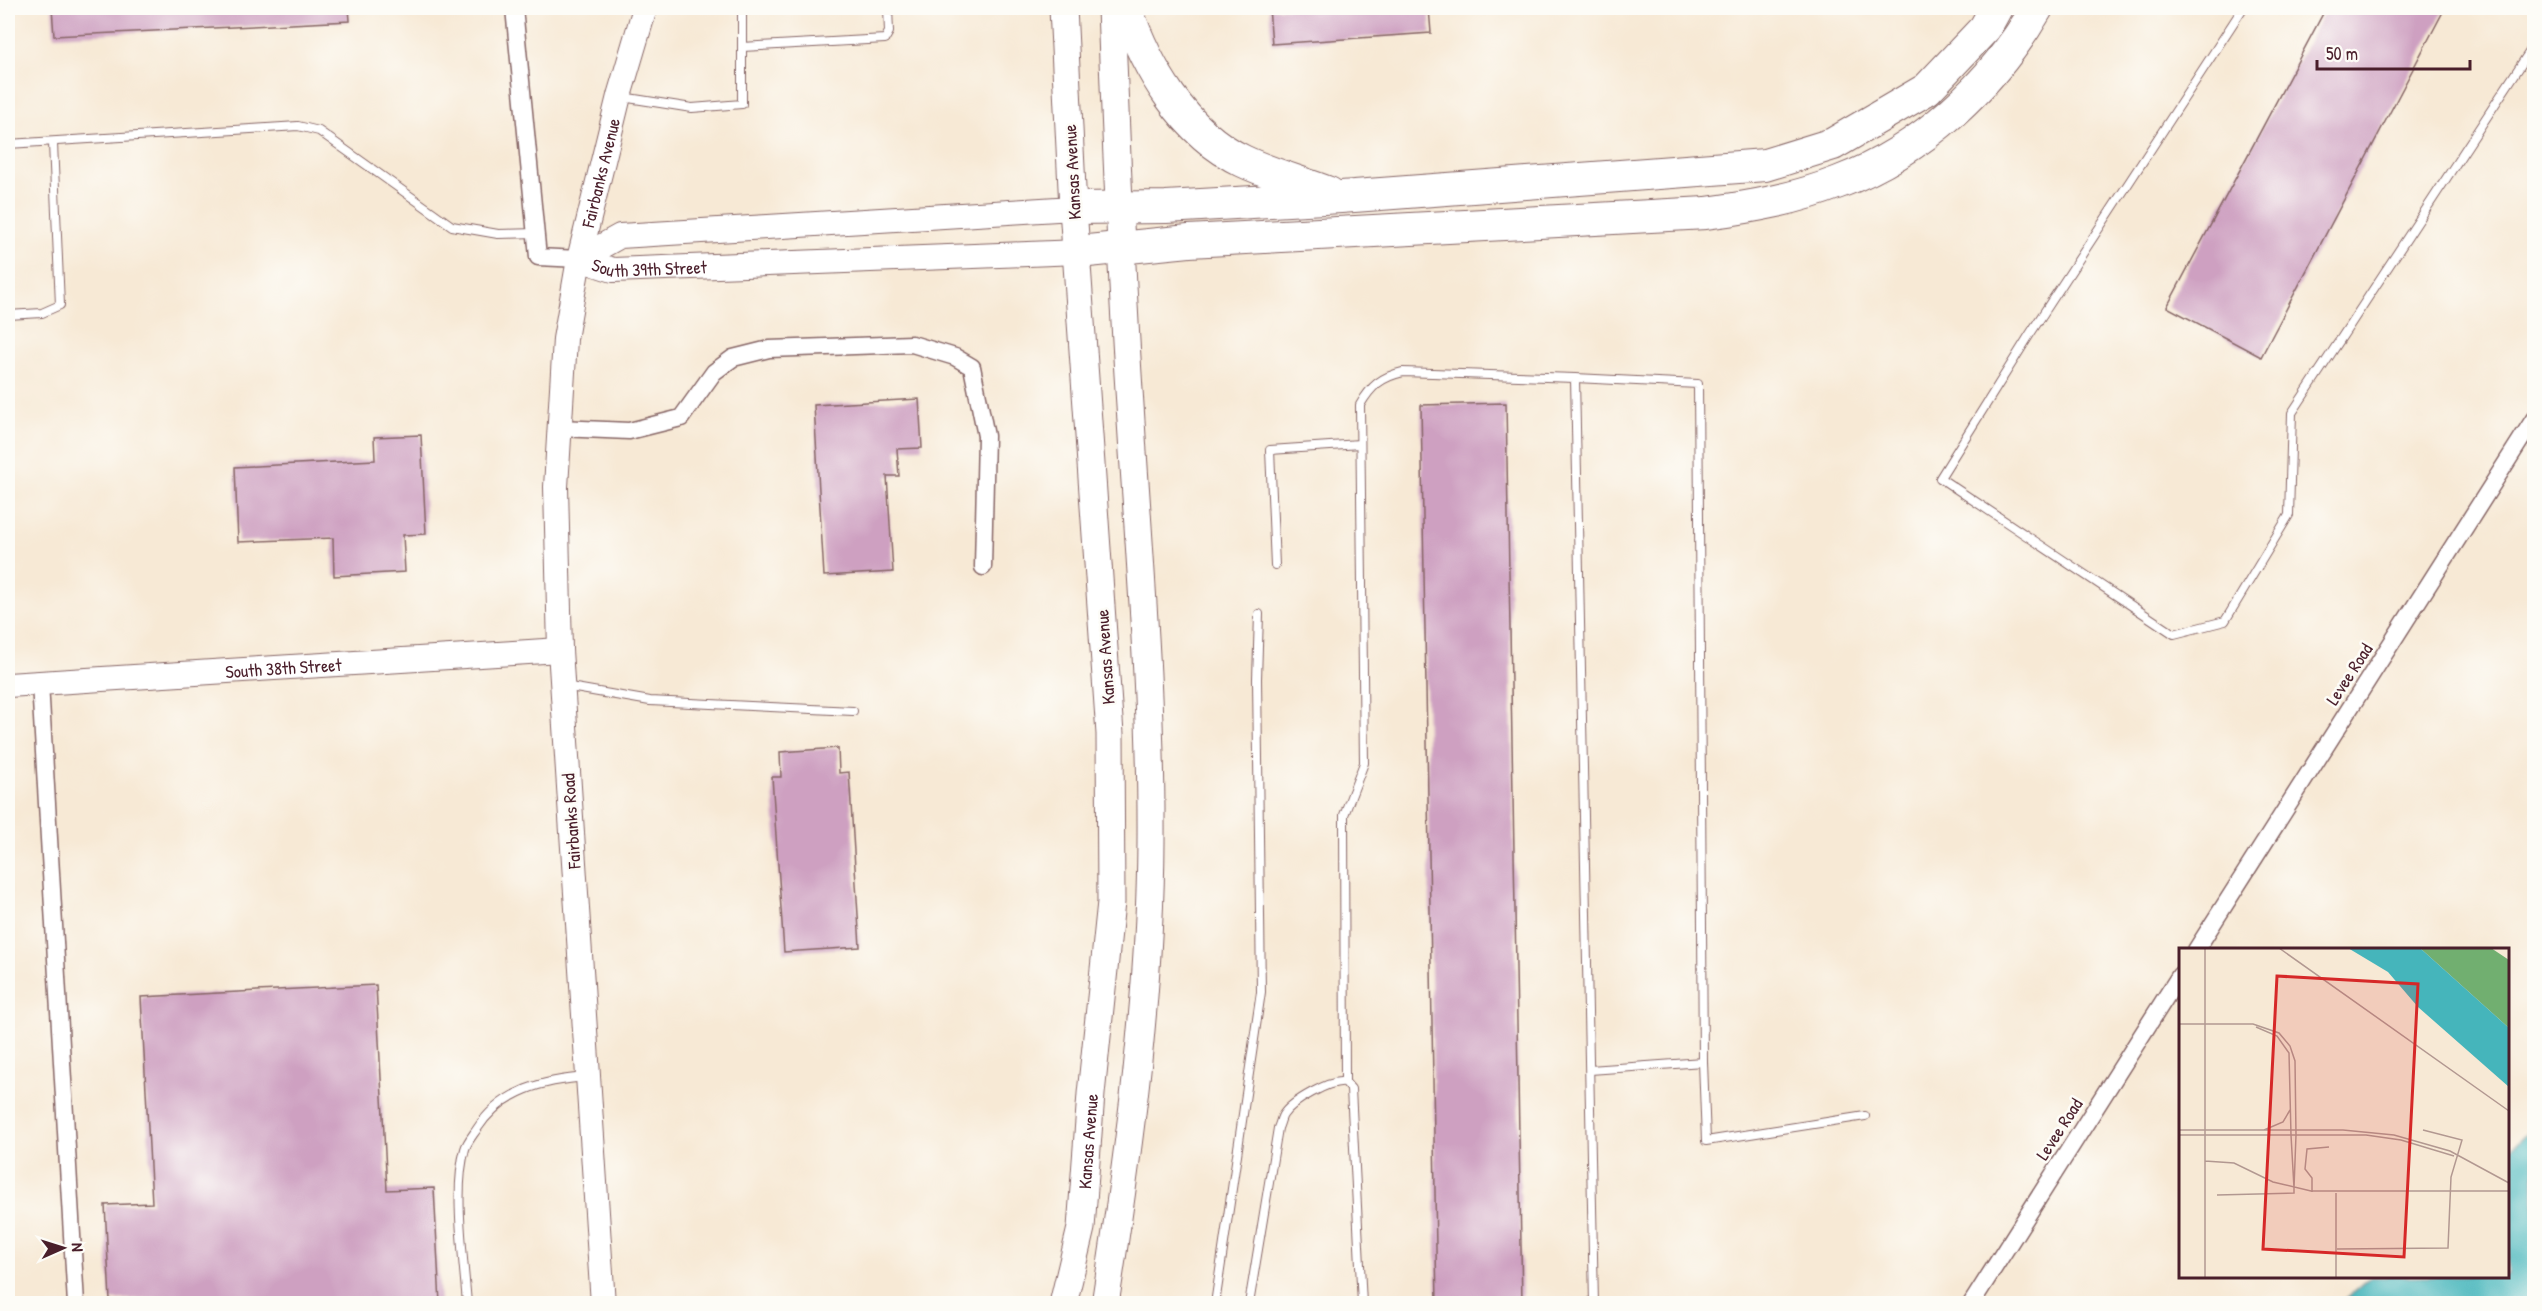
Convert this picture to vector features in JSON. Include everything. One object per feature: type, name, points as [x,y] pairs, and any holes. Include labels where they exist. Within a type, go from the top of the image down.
[{"type":"highway","points":[[1126,8],[1151,65],[1191,126],[1241,160],[1341,197]]},
{"type":"highway","points":[[1073,208],[1118,208],[1341,197],[1765,165],[1833,144],[1927,89],[1985,28],[1996,8]]},
{"type":"highway","points":[[1078,252],[1200,241],[1706,213],[1764,205],[1840,182],[1901,151],[1954,111],[2019,40],[2037,8]]},
{"type":"main road","name":"Kansas Avenue","points":[[1063,8],[1073,208],[1078,252],[1110,734],[1111,902],[1091,1094],[1081,1227],[1063,1304]]},
{"type":"main road","points":[[1105,1304],[1128,1151],[1143,999],[1151,845],[1148,686],[1120,248],[1110,8]]},
{"type":"street","points":[[514,8],[538,257],[579,259]]},
{"type":"street","name":"Fairbanks Avenue","points":[[565,339],[579,259],[619,96],[645,8]]},
{"type":"street","name":"South 39th Street","points":[[579,259],[620,236],[1073,208]]},
{"type":"street","name":"South 39th Street","points":[[579,259],[613,270],[1078,252]]},
{"type":"street","name":"Fairbanks Road","points":[[565,339],[559,428],[556,558],[603,1304]]},
{"type":"street","points":[[559,428],[629,431],[681,418],[714,372],[734,358],[769,350],[912,344],[954,357],[972,367],[986,436],[983,567]]},
{"type":"street","name":"Levee Road","points":[[2197,948],[2535,419]]},
{"type":"street","name":"South 38th Street","points":[[8,685],[560,650]]},
{"type":"street","points":[[40,683],[76,1304]]},
{"type":"street","name":"Levee Road","points":[[1971,1304],[2179,978]]},
{"type":"lane","points":[[619,96],[692,108],[742,104],[742,8]]},
{"type":"lane","points":[[742,48],[885,39],[889,32],[888,8]]},
{"type":"lane","points":[[2243,8],[2030,334],[1940,478],[2174,634],[2225,621],[2289,515],[2292,413],[2535,45]]},
{"type":"lane","points":[[8,144],[298,126],[319,131],[452,226],[498,234],[536,228]]},
{"type":"lane","points":[[8,315],[42,313],[60,305],[52,143]]},
{"type":"lane","points":[[1345,1082],[1344,815],[1364,762],[1360,405],[1369,389],[1384,376],[1403,372],[1698,384],[1703,1062],[1706,1141],[1865,1116]]},
{"type":"lane","points":[[1575,378],[1594,1304]]},
{"type":"lane","points":[[1275,565],[1270,450],[1360,444]]},
{"type":"lane","points":[[1215,1304],[1261,992],[1257,679],[1259,614]]},
{"type":"lane","points":[[563,686],[651,701],[853,711]]},
{"type":"lane","points":[[1590,1070],[1703,1062]]},
{"type":"lane","points":[[467,1304],[460,1178],[466,1147],[480,1124],[500,1102],[528,1087],[564,1079],[588,1077]]},
{"type":"lane","points":[[1249,1304],[1275,1149],[1283,1115],[1294,1104],[1336,1081],[1345,1082],[1352,1089],[1362,1304]]},
{"type":"water","points":[[2534,1126],[2534,1303],[2341,1303],[2370,1278],[2509,1278],[2509,1151]]},
{"type":"building","points":[[52,8],[349,8],[350,21],[54,36]]},
{"type":"building","points":[[1269,8],[1429,8],[1431,33],[1272,44]]},
{"type":"building","points":[[2326,8],[2445,8],[2261,357],[2167,307]]},
{"type":"building","points":[[919,399],[922,448],[897,449],[899,476],[887,476],[893,572],[824,576],[814,405]]},
{"type":"building","points":[[1506,403],[1522,1304],[1437,1304],[1421,405]]},
{"type":"building","points":[[421,435],[426,534],[403,535],[405,572],[334,576],[333,538],[238,542],[235,467],[375,460],[374,437]]},
{"type":"building","points":[[838,748],[839,773],[849,772],[860,947],[784,952],[772,777],[781,777],[780,752]]},
{"type":"building","points":[[376,985],[387,1190],[434,1188],[440,1304],[157,1304],[157,1298],[110,1300],[105,1205],[152,1203],[141,997]]}]
